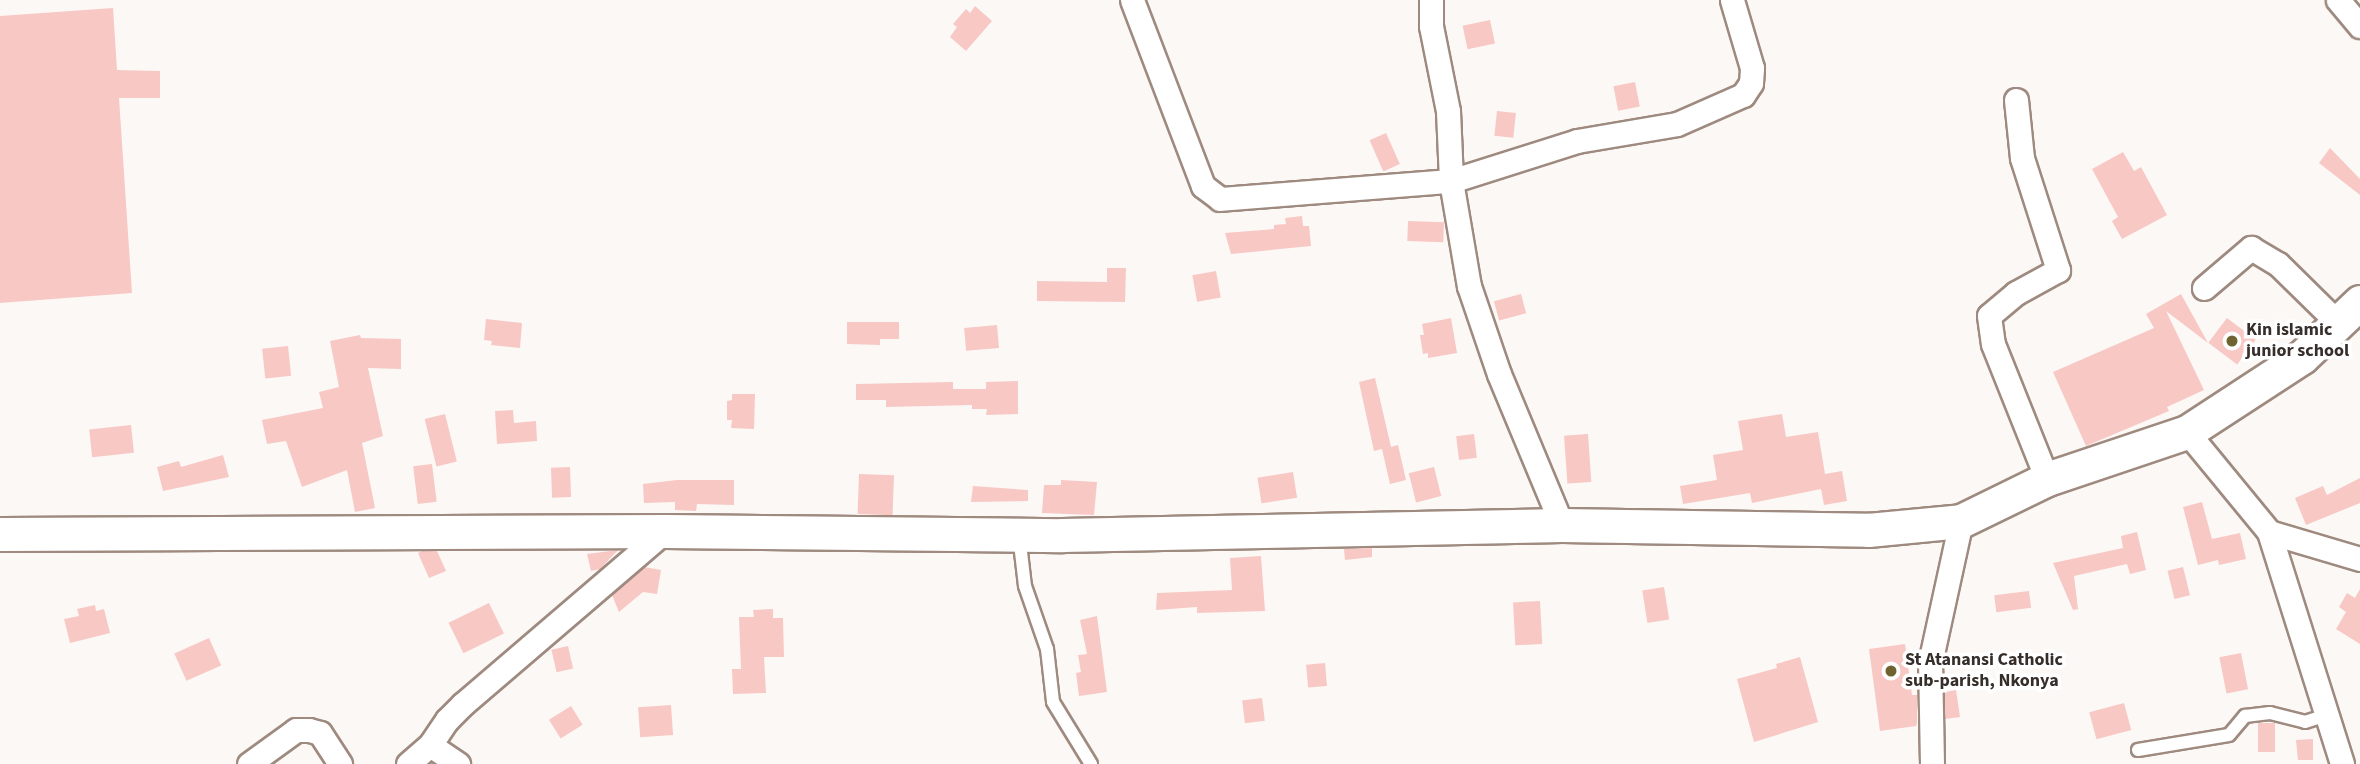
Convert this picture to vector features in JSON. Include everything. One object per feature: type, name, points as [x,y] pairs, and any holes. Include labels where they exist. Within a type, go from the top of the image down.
[{"type":"street","points":[[1132,0],[1203,186],[1209,194],[1220,199],[1451,181],[1577,141],[1677,124],[1743,95],[1751,83],[1752,68],[1732,0]]},
{"type":"street","points":[[1431,0],[1432,26],[1448,111],[1451,181],[1469,286],[1499,374],[1562,525]]},
{"type":"street","points":[[2338,0],[2360,26]]},
{"type":"street","points":[[2016,100],[2022,158],[2058,270],[2016,293],[1989,316],[1993,344],[2047,479]]},
{"type":"street","points":[[0,534],[665,531],[1019,535],[1562,525],[1868,530],[1961,521],[2047,479],[2187,432],[2302,357],[2349,312],[2251,248],[2204,288]]},
{"type":"street","points":[[2187,432],[2269,532],[2342,764]]},
{"type":"street","points":[[1932,764],[1930,663],[1961,521]]},
{"type":"street","points":[[408,764],[430,745],[447,720],[471,696],[665,531]]},
{"type":"street","points":[[2269,532],[2360,559]]},
{"type":"street","points":[[249,764],[296,730],[309,730],[320,733],[340,764]]},
{"type":"street","points":[[430,745],[458,764]]},
{"type":"lane","points":[[1019,535],[1024,586],[1047,649],[1053,702],[1091,764]]},
{"type":"lane","points":[[2138,750],[2229,735],[2245,716],[2270,713],[2305,722],[2326,715]]},
{"type":"building","points":[[975,6],[992,21],[966,51],[950,37],[957,27],[953,24],[966,9],[970,13]]},
{"type":"building","points":[[113,8],[117,70],[160,71],[160,98],[119,98],[132,293],[0,303],[0,16]]},
{"type":"building","points":[[1490,20],[1495,43],[1468,49],[1463,26]]},
{"type":"building","points":[[1635,82],[1640,107],[1618,111],[1613,86]]},
{"type":"building","points":[[1497,111],[1516,113],[1513,138],[1494,136]]},
{"type":"building","points":[[1386,133],[1400,164],[1383,171],[1370,140]]},
{"type":"building","points":[[2330,148],[2360,179],[2360,195],[2319,163]]},
{"type":"building","points":[[2123,152],[2134,171],[2141,167],[2167,215],[2122,239],[2112,221],[2118,217],[2092,169]]},
{"type":"building","points":[[1302,216],[1303,226],[1309,226],[1311,246],[1231,254],[1225,233],[1274,229],[1274,225],[1286,224],[1285,218]]},
{"type":"building","points":[[1408,221],[1444,222],[1443,242],[1407,241]]},
{"type":"building","points":[[1107,268],[1126,268],[1125,302],[1037,301],[1037,281],[1107,282]]},
{"type":"building","points":[[1216,271],[1221,298],[1197,302],[1192,275]]},
{"type":"building","points":[[1521,294],[1526,313],[1499,321],[1494,301]]},
{"type":"building","points":[[2181,294],[2208,343],[2166,311],[2204,390],[2167,407],[2169,411],[2086,446],[2053,372],[2154,328],[2146,314]]},
{"type":"building","points":[[1451,318],[1457,353],[1428,358],[1428,353],[1423,354],[1420,335],[1424,335],[1422,324]]},
{"type":"building","name":"Kin islamic junior school","points":[[2227,318],[2256,340],[2237,364],[2208,343]]},
{"type":"building","points":[[486,319],[522,323],[520,348],[491,345],[492,341],[484,340]]},
{"type":"building","points":[[847,322],[899,322],[899,339],[880,339],[880,345],[847,344]]},
{"type":"building","points":[[997,325],[999,348],[966,351],[964,328]]},
{"type":"building","points":[[360,335],[361,338],[401,339],[401,369],[368,368],[383,436],[362,443],[375,508],[355,512],[347,470],[302,487],[286,441],[267,444],[262,420],[323,408],[319,392],[339,387],[330,341]]},
{"type":"building","points":[[288,346],[291,376],[265,379],[262,349]]},
{"type":"building","points":[[1375,378],[1391,447],[1398,445],[1406,480],[1390,484],[1382,449],[1374,451],[1359,382]]},
{"type":"building","points":[[1018,381],[1018,414],[986,415],[987,409],[972,409],[972,405],[886,407],[886,400],[856,400],[856,384],[953,382],[953,389],[986,389],[986,382]]},
{"type":"building","points":[[732,394],[755,394],[754,429],[731,428],[732,420],[727,420],[727,401],[732,400]]},
{"type":"building","points":[[513,410],[514,423],[536,421],[537,441],[497,444],[495,411]]},
{"type":"building","points":[[445,414],[457,462],[436,467],[425,419]]},
{"type":"building","points":[[1782,414],[1786,437],[1818,432],[1825,474],[1842,471],[1847,501],[1824,505],[1821,489],[1752,503],[1750,493],[1683,504],[1680,486],[1717,480],[1713,455],[1743,450],[1738,421]]},
{"type":"building","points":[[131,425],[134,453],[92,457],[89,429]]},
{"type":"building","points":[[1474,434],[1477,458],[1459,460],[1456,436]]},
{"type":"building","points":[[1588,434],[1591,482],[1567,484],[1564,436]]},
{"type":"building","points":[[223,455],[229,477],[163,491],[157,467],[179,461],[181,467]]},
{"type":"building","points":[[432,464],[437,502],[418,504],[413,466]]},
{"type":"building","points":[[570,467],[571,497],[552,498],[551,468]]},
{"type":"building","points":[[1434,467],[1441,496],[1416,502],[1409,473]]},
{"type":"building","points":[[1293,472],[1297,498],[1262,503],[1257,478]]},
{"type":"building","points":[[859,474],[894,475],[893,515],[858,514]]},
{"type":"building","points":[[2360,478],[2360,503],[2306,525],[2295,498],[2323,486],[2327,495]]},
{"type":"building","points":[[677,480],[734,480],[734,505],[697,504],[696,511],[675,510],[675,502],[644,503],[643,484]]},
{"type":"building","points":[[1061,480],[1097,482],[1094,515],[1042,513],[1044,485],[1061,485]]},
{"type":"building","points":[[973,486],[1028,490],[1028,501],[971,502]]},
{"type":"building","points":[[2202,502],[2212,539],[2240,533],[2246,559],[2219,565],[2218,560],[2198,565],[2183,507]]},
{"type":"building","points":[[2137,532],[2146,570],[2130,574],[2127,564],[2074,576],[2078,609],[2073,610],[2053,563],[2123,548],[2121,536]]},
{"type":"building","points":[[1372,548],[1372,557],[1345,560],[1344,549]]},
{"type":"building","points":[[618,550],[600,569],[591,571],[587,554]]},
{"type":"building","points":[[437,551],[446,571],[429,578],[418,553]]},
{"type":"building","points":[[1261,556],[1265,611],[1197,613],[1197,607],[1156,610],[1157,593],[1232,590],[1230,558]]},
{"type":"building","points":[[644,567],[661,570],[657,594],[643,592],[619,612],[612,595]]},
{"type":"building","points":[[2183,567],[2190,595],[2174,599],[2167,571]]},
{"type":"building","points":[[1664,587],[1669,620],[1647,623],[1642,590]]},
{"type":"building","points":[[2360,589],[2360,644],[2336,629],[2346,612],[2339,607],[2347,593],[2355,598]]},
{"type":"building","points":[[2029,591],[2031,608],[1996,612],[1994,595]]},
{"type":"building","points":[[1540,601],[1542,644],[1515,645],[1513,602]]},
{"type":"building","points":[[489,603],[504,634],[463,653],[449,623]]},
{"type":"building","points":[[95,605],[96,611],[104,609],[110,633],[70,643],[64,619],[79,616],[77,609]]},
{"type":"building","points":[[773,609],[773,618],[783,618],[784,657],[764,657],[766,693],[733,694],[732,669],[741,669],[739,617],[754,617],[753,610]]},
{"type":"building","points":[[1097,616],[1107,692],[1079,696],[1076,673],[1081,672],[1078,655],[1087,654],[1080,620]]},
{"type":"building","points":[[209,638],[221,665],[186,681],[174,653]]},
{"type":"building","name":"St Atanansi Catholic sub-parish, Nkonya","points":[[1905,644],[1912,695],[1917,695],[1917,723],[1916,726],[1880,731],[1869,649]]},
{"type":"building","points":[[568,646],[573,668],[557,672],[551,650]]},
{"type":"building","points":[[2241,653],[2248,689],[2226,694],[2219,657]]},
{"type":"building","points":[[1800,657],[1818,722],[1754,742],[1737,679],[1777,668],[1776,664]]},
{"type":"building","points":[[1325,663],[1327,686],[1308,688],[1306,665]]},
{"type":"building","points":[[1956,690],[1960,717],[1945,719],[1945,692]]},
{"type":"building","points":[[1262,698],[1265,721],[1245,723],[1242,700]]},
{"type":"building","points":[[2124,703],[2131,730],[2096,739],[2089,712]]},
{"type":"building","points":[[671,705],[673,735],[640,737],[638,707]]},
{"type":"building","points":[[571,706],[583,725],[561,738],[549,720]]},
{"type":"building","points":[[2258,723],[2275,723],[2275,752],[2258,752]]},
{"type":"building","points":[[2313,739],[2313,760],[2298,760],[2296,740]]},
{"type":"place","name":"Kin islamic junior school","points":[[2232,341]]},
{"type":"place","name":"St Atanansi Catholic sub-parish, Nkonya","points":[[1891,671]]}]
